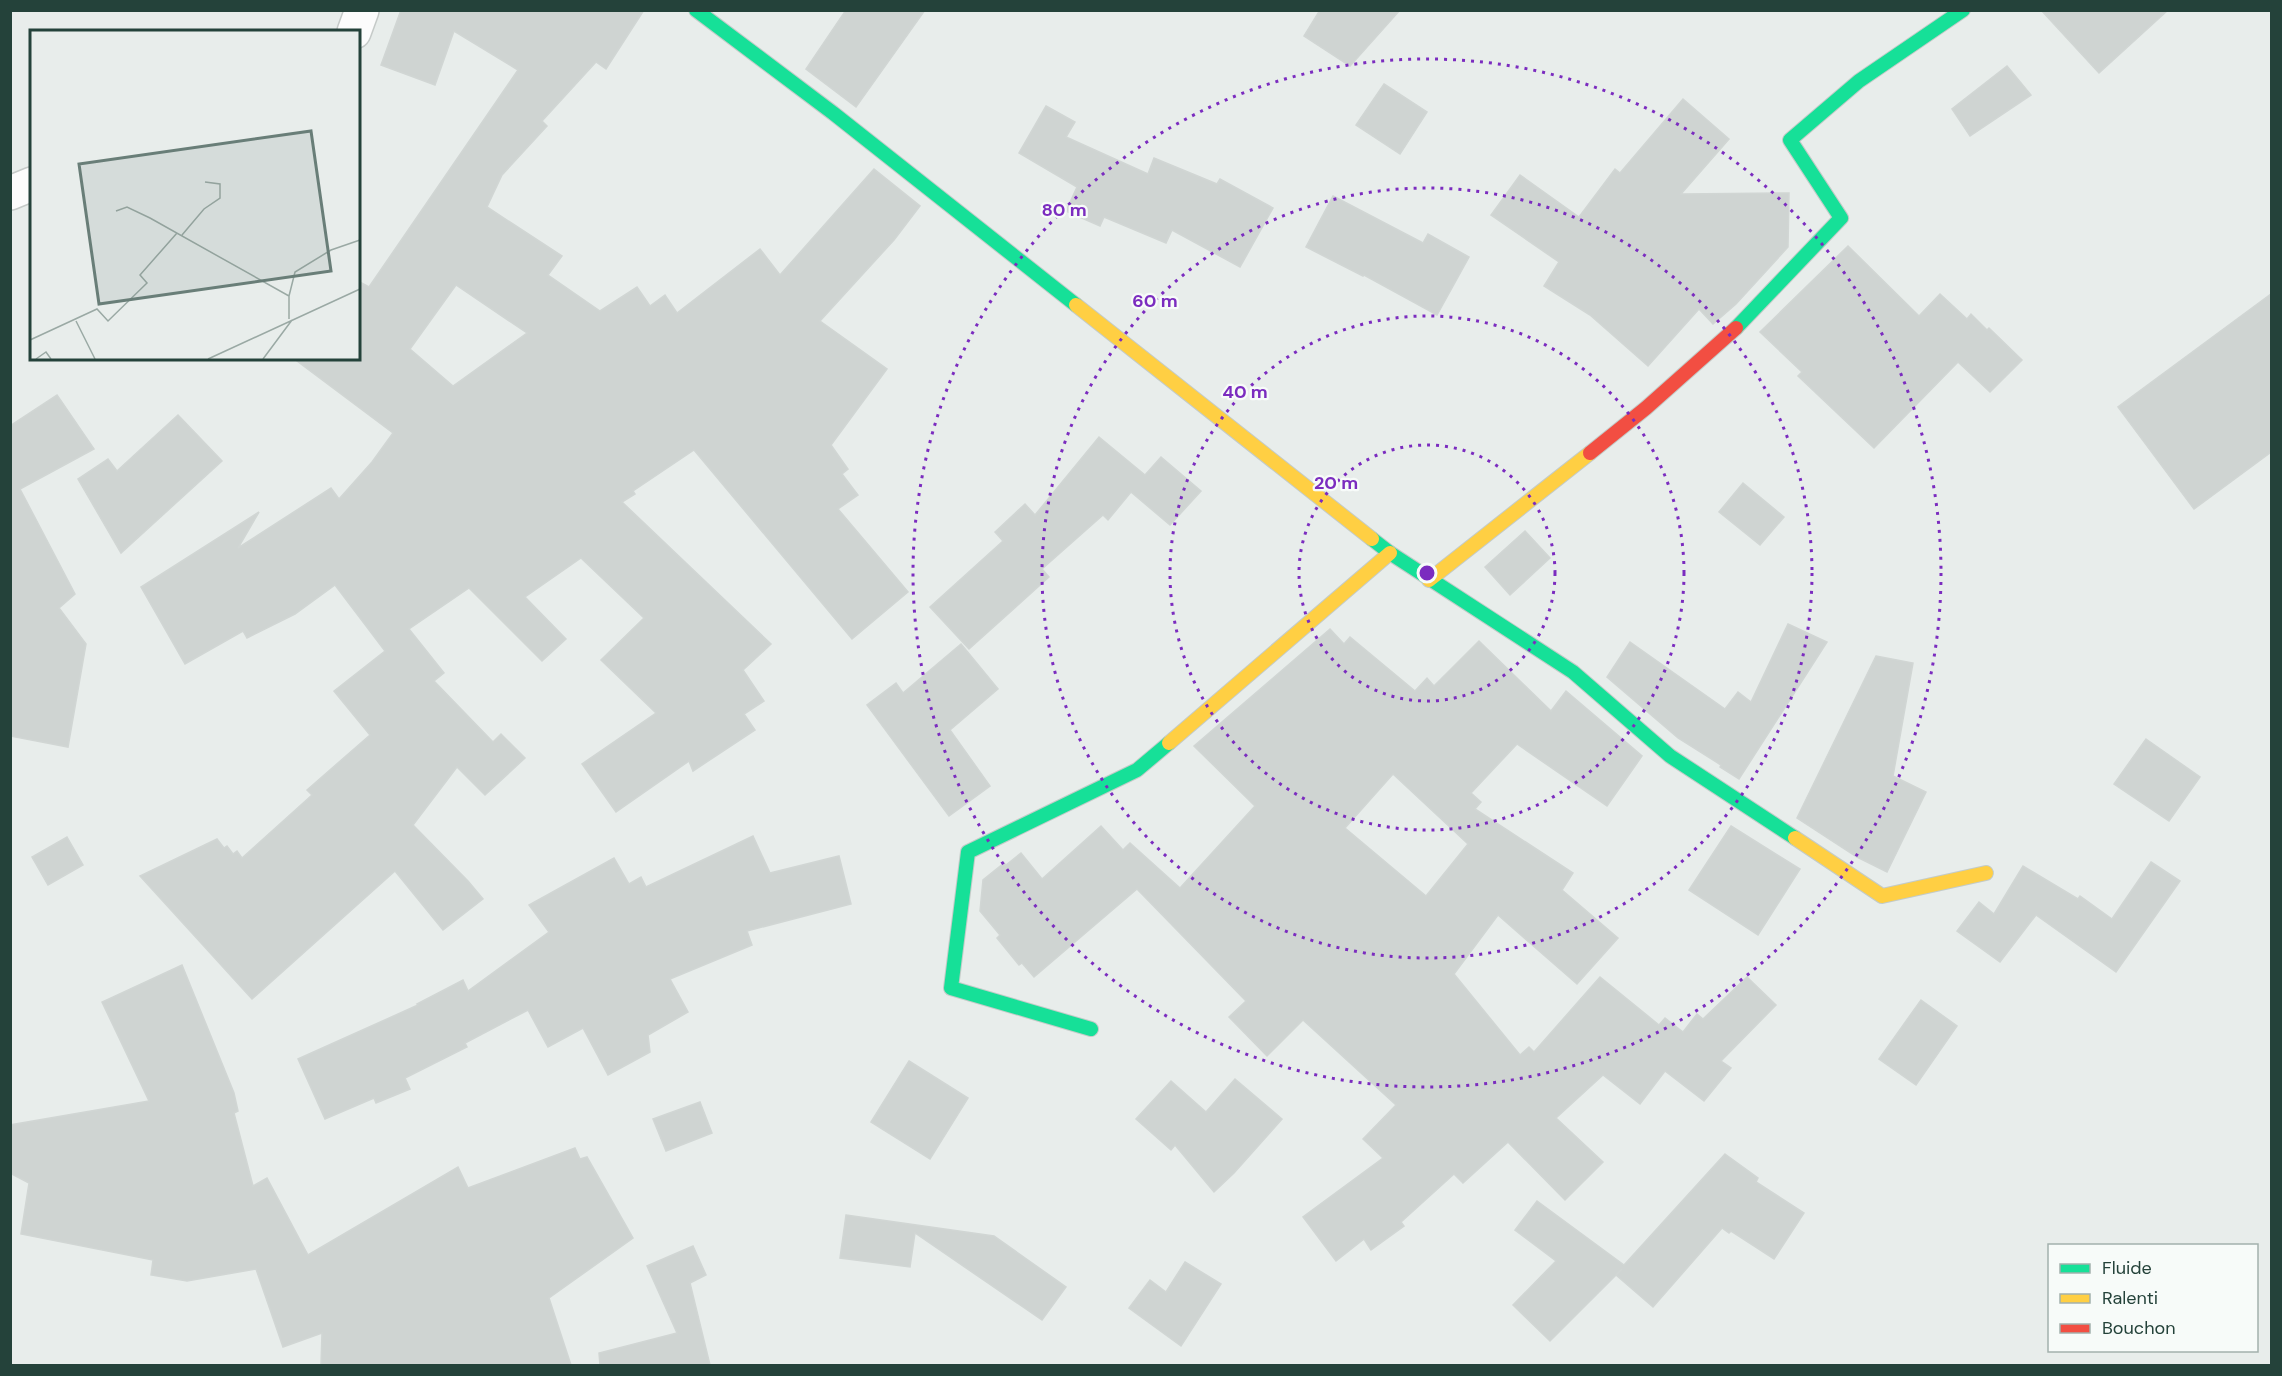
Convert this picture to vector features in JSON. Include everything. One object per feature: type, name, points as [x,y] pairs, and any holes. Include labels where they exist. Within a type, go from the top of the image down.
[{"type":"street","points":[[355,30],[362,10]]},
{"type":"street","points":[[696,10],[833,113],[1390,553],[1573,672],[1670,756],[1882,896],[1986,873]]},
{"type":"street","points":[[1429,580],[1646,408],[1749,317],[1841,218],[1790,140],[1859,81],[1963,10]]},
{"type":"street","points":[[10,193],[30,185]]},
{"type":"street","points":[[1091,1029],[951,988],[968,852],[1137,770],[1390,553]]},
{"type":"building","points":[[401,10],[644,10],[606,69],[596,62],[542,121],[547,126],[502,175],[487,207],[562,256],[548,275],[600,311],[637,287],[650,306],[665,295],[677,313],[760,249],[780,275],[874,169],[920,206],[894,240],[820,321],[887,369],[831,445],[848,469],[842,474],[858,495],[838,509],[908,592],[852,639],[694,450],[633,491],[635,494],[622,502],[771,644],[743,670],[764,701],[744,714],[755,730],[693,771],[689,761],[616,812],[582,764],[656,713],[601,660],[644,618],[581,558],[525,597],[566,639],[542,661],[469,588],[409,629],[444,673],[434,681],[493,742],[501,734],[525,758],[485,795],[457,767],[413,825],[483,899],[443,930],[395,871],[252,999],[140,876],[217,839],[224,848],[227,846],[233,854],[237,851],[242,858],[312,795],[307,790],[370,735],[334,691],[385,651],[335,585],[295,614],[247,638],[243,631],[185,664],[141,587],[259,512],[238,548],[331,488],[339,499],[372,462],[393,433],[296,360],[360,360],[360,282],[369,287],[518,70],[454,31],[435,85],[381,65]],"holes":[[[456,285],[527,333],[453,386],[410,349]]]},
{"type":"building","points":[[846,10],[925,10],[856,107],[806,69]]},
{"type":"building","points":[[1320,10],[1400,10],[1350,66],[1304,36]]},
{"type":"building","points":[[2041,10],[2168,10],[2099,73]]},
{"type":"building","points":[[2007,66],[2031,95],[1970,136],[1952,109]]},
{"type":"building","points":[[1384,84],[1427,112],[1400,154],[1356,125]]},
{"type":"building","points":[[1683,99],[1729,139],[1681,194],[1789,193],[1788,247],[1736,304],[1713,324],[1699,309],[1648,366],[1590,315],[1544,286],[1559,262],[1491,215],[1520,175],[1579,217],[1615,169],[1620,173]]},
{"type":"building","points":[[1046,106],[1075,122],[1066,137],[1148,174],[1154,158],[1217,184],[1220,179],[1273,208],[1240,267],[1172,230],[1166,243],[1104,217],[1100,226],[1066,211],[1077,187],[1019,153]]},
{"type":"building","points":[[1333,196],[1423,243],[1428,234],[1469,257],[1437,315],[1364,275],[1306,247]]},
{"type":"building","points":[[1848,246],[1919,316],[1940,294],[1967,319],[1971,314],[1987,330],[1989,328],[2022,360],[1990,392],[1958,362],[1874,448],[1798,376],[1802,372],[1760,332]]},
{"type":"building","points":[[2271,294],[2271,452],[2194,509],[2118,407]]},
{"type":"building","points":[[57,395],[94,449],[20,489],[75,594],[59,608],[86,644],[68,747],[10,736],[10,426]]},
{"type":"building","points":[[178,415],[222,461],[121,553],[78,479],[108,459],[117,471]]},
{"type":"building","points":[[1099,437],[1145,475],[1161,457],[1201,491],[1170,525],[1131,492],[1108,520],[1103,515],[1042,569],[1049,577],[969,649],[930,607],[1003,541],[995,532],[1025,504],[1035,515]]},
{"type":"building","points":[[1743,483],[1784,517],[1760,545],[1719,512]]},
{"type":"building","points":[[1525,531],[1550,558],[1510,595],[1485,567]]},
{"type":"building","points":[[1788,624],[1827,642],[1739,779],[1678,738],[1607,677],[1630,642],[1725,709],[1738,692],[1751,702]]},
{"type":"building","points":[[1330,629],[1344,644],[1350,637],[1415,691],[1427,678],[1434,686],[1479,641],[1551,711],[1566,691],[1642,756],[1607,806],[1517,744],[1471,793],[1481,802],[1475,809],[1573,873],[1562,890],[1618,938],[1577,984],[1498,915],[1454,974],[1520,1055],[1529,1047],[1534,1052],[1600,977],[1659,1025],[1665,1018],[1683,1032],[1697,1014],[1703,1019],[1747,977],[1776,1005],[1721,1061],[1731,1068],[1704,1101],[1665,1071],[1640,1104],[1603,1075],[1556,1118],[1603,1162],[1565,1200],[1508,1142],[1463,1183],[1454,1174],[1401,1222],[1404,1226],[1371,1250],[1364,1239],[1336,1261],[1303,1217],[1383,1158],[1363,1139],[1396,1105],[1303,1020],[1267,1056],[1229,1017],[1246,1001],[1137,889],[1034,977],[1022,963],[1019,965],[997,938],[1000,935],[980,911],[983,880],[1004,863],[1006,865],[1021,853],[1042,879],[1101,826],[1123,850],[1130,843],[1180,888],[1255,806],[1194,746]],"holes":[[[1393,774],[1468,844],[1426,896],[1345,828]]]},
{"type":"building","points":[[961,644],[998,689],[950,730],[990,786],[949,816],[867,705],[896,683],[903,693]]},
{"type":"building","points":[[1876,656],[1913,663],[1893,776],[1926,792],[1887,872],[1857,857],[1797,818]]},
{"type":"building","points":[[2146,739],[2200,777],[2169,821],[2114,784]]},
{"type":"building","points":[[1731,826],[1800,869],[1758,935],[1689,890]]},
{"type":"building","points":[[753,836],[770,873],[839,856],[851,904],[747,931],[752,945],[670,979],[688,1012],[648,1035],[650,1052],[608,1075],[583,1028],[548,1047],[528,1010],[465,1043],[467,1047],[405,1078],[410,1089],[376,1103],[374,1098],[325,1119],[298,1059],[418,1005],[463,980],[468,991],[549,932],[529,905],[614,858],[629,884],[641,877],[646,887]]},
{"type":"building","points":[[67,837],[83,865],[48,885],[32,857]]},
{"type":"building","points":[[2151,862],[2180,881],[2116,972],[2036,915],[2000,962],[1957,931],[1979,902],[1994,914],[2023,866],[2078,899],[2080,896],[2112,919]]},
{"type":"building","points":[[182,965],[234,1093],[238,1111],[234,1113],[253,1186],[267,1178],[308,1255],[458,1167],[468,1188],[575,1148],[580,1159],[587,1157],[633,1238],[549,1298],[571,1365],[321,1365],[322,1333],[283,1347],[256,1269],[187,1281],[151,1275],[153,1260],[21,1234],[29,1183],[10,1173],[10,1125],[149,1101],[102,1002]]},
{"type":"building","points":[[1921,1000],[1957,1026],[1916,1085],[1879,1059]]},
{"type":"building","points":[[909,1061],[968,1098],[930,1159],[871,1122]]},
{"type":"building","points":[[1235,1079],[1282,1119],[1214,1192],[1175,1145],[1171,1150],[1136,1119],[1171,1081],[1206,1112]]},
{"type":"building","points":[[700,1102],[712,1133],[666,1151],[653,1119]]},
{"type":"building","points":[[1725,1154],[1758,1178],[1756,1182],[1804,1213],[1774,1259],[1731,1231],[1729,1233],[1722,1228],[1653,1307],[1616,1275],[1550,1341],[1513,1305],[1556,1261],[1515,1230],[1537,1201],[1624,1265]]},
{"type":"building","points":[[846,1215],[994,1236],[1066,1287],[1042,1320],[915,1233],[910,1267],[840,1258]]},
{"type":"building","points":[[693,1246],[706,1275],[690,1283],[710,1365],[600,1365],[599,1353],[677,1333],[647,1266]]},
{"type":"building","points":[[1185,1262],[1221,1284],[1181,1346],[1129,1308],[1150,1280],[1166,1292]]},
{"type":"traffic: fast","points":[[696,10],[833,113],[1076,305]]},
{"type":"traffic: fast","points":[[1736,328],[1841,218],[1790,140],[1859,81],[1963,10]]},
{"type":"traffic: fast","points":[[1372,539],[1573,672],[1670,756],[1795,838]]},
{"type":"traffic: fast","points":[[1091,1029],[951,988],[968,852],[1137,770],[1169,743]]},
{"type":"traffic: slow","points":[[1076,305],[1372,539]]},
{"type":"traffic: slow","points":[[1429,580],[1590,453]]},
{"type":"traffic: slow","points":[[1169,743],[1390,553]]},
{"type":"traffic: slow","points":[[1795,838],[1882,896],[1986,873]]},
{"type":"traffic: jam","points":[[1590,453],[1646,408],[1736,328]]}]
